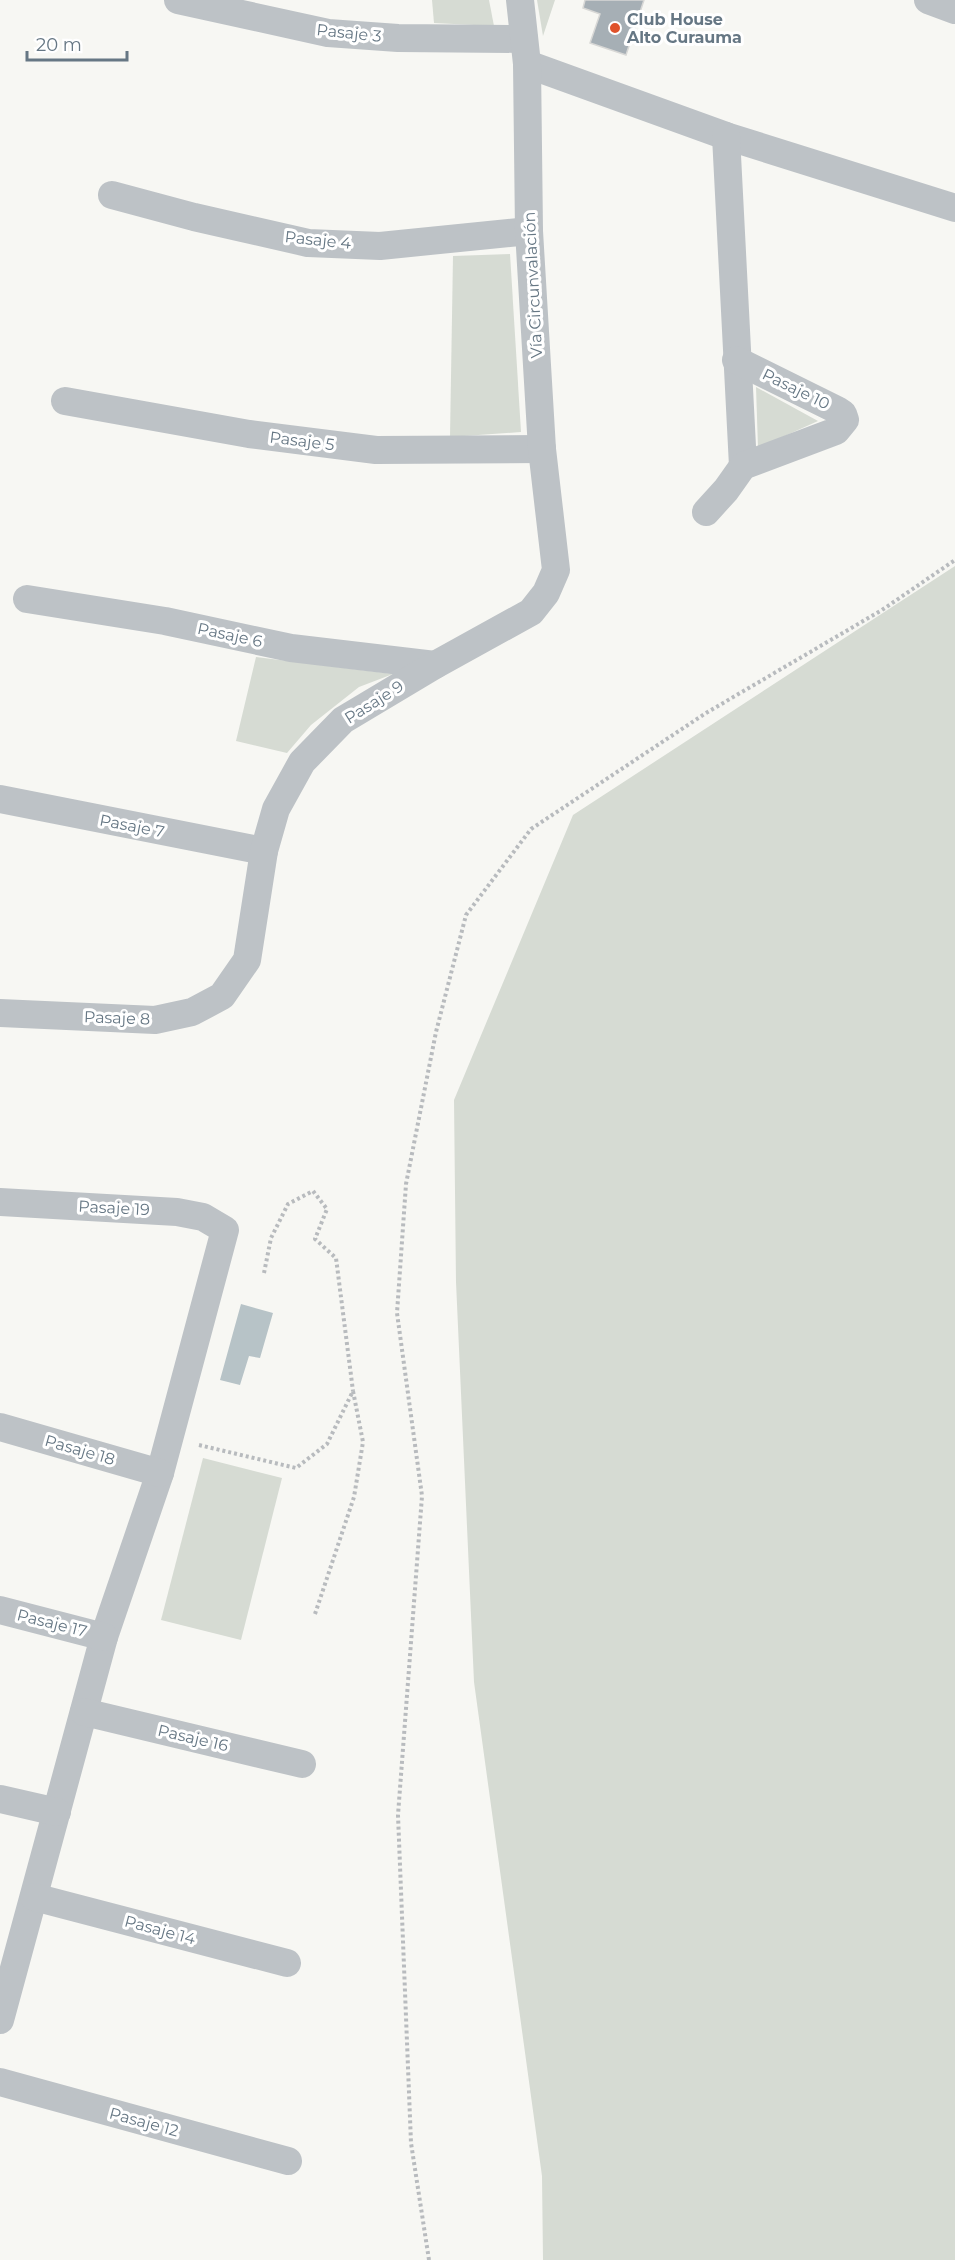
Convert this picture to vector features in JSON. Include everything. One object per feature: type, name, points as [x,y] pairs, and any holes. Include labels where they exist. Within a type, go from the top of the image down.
[{"type":"street","name":"Pasaje 3","points":[[178,0],[328,33],[525,52]]},
{"type":"street","name":"Vía Circunvalación","points":[[520,0],[525,52],[529,231],[542,449],[556,570]]},
{"type":"street","points":[[928,0],[955,10]]},
{"type":"street","points":[[525,52],[726,136],[955,208]]},
{"type":"street","name":"Pasaje 10","points":[[726,136],[736,360],[743,466],[836,431],[845,420],[843,414],[837,410],[736,360]]},
{"type":"street","name":"Pasaje 4","points":[[112,195],[194,217],[308,243],[380,246],[529,231]]},
{"type":"street","name":"Pasaje 5","points":[[65,401],[249,434],[376,450],[542,449]]},
{"type":"street","points":[[706,512],[743,466]]},
{"type":"street","name":"Pasaje 9","points":[[247,960],[264,851],[276,809],[302,762],[343,720],[435,665],[531,612],[546,593],[556,570]]},
{"type":"street","name":"Pasaje 6","points":[[27,598],[165,621],[291,648],[435,665]]},
{"type":"street","name":"Pasaje 7","points":[[0,799],[264,851]]},
{"type":"street","name":"Pasaje 8","points":[[0,1013],[154,1020],[192,1012],[222,996],[247,960]]},
{"type":"street","name":"Pasaje 19","points":[[0,1202],[177,1212],[203,1217],[225,1230],[170,1437]]},
{"type":"street","name":"Pasaje 18","points":[[0,1427],[160,1473]]},
{"type":"street","points":[[2,2004],[104,1636],[160,1473],[170,1437]]},
{"type":"street","name":"Pasaje 17","points":[[0,1610],[104,1636]]},
{"type":"street","name":"Pasaje 16","points":[[84,1712],[302,1764]]},
{"type":"street","points":[[0,1798],[57,1812]]},
{"type":"street","name":"Pasaje 14","points":[[33,1897],[287,1963]]},
{"type":"street","name":"Pasaje 12","points":[[0,2082],[288,2161]]},
{"type":"path","points":[[429,2260],[411,2143],[398,1815],[422,1496],[397,1313],[406,1184],[436,1032],[466,915],[531,829],[706,713],[882,610],[955,560]]},
{"type":"path","points":[[264,1273],[271,1238],[288,1204],[313,1191],[327,1209],[315,1239],[336,1258],[353,1391],[363,1442],[354,1497],[315,1614]]},
{"type":"path","points":[[170,1437],[296,1468],[327,1444],[353,1391]]},
{"type":"shaded area","points":[[432,0],[489,0],[494,26],[434,23]]},
{"type":"shaded area","points":[[537,0],[555,0],[543,36]]},
{"type":"shaded area","points":[[510,254],[521,432],[450,437],[453,256]]},
{"type":"shaded area","points":[[756,387],[818,421],[758,448]]},
{"type":"shaded area","points":[[955,566],[955,2260],[543,2260],[542,2176],[474,1682],[456,1282],[454,1100],[573,815]]},
{"type":"shaded area","points":[[256,657],[393,674],[359,687],[311,725],[287,753],[236,741]]},
{"type":"shaded area","points":[[241,1304],[273,1313],[260,1358],[249,1356],[240,1385],[220,1380]]},
{"type":"shaded area","points":[[203,1458],[282,1478],[241,1640],[161,1620]]},
{"type":"building","name":"Club House Alto Curauma","points":[[585,0],[644,0],[626,55],[590,43],[600,14],[583,8]]},
{"type":"place","name":"Club House Alto Curauma","points":[[615,28]]}]
